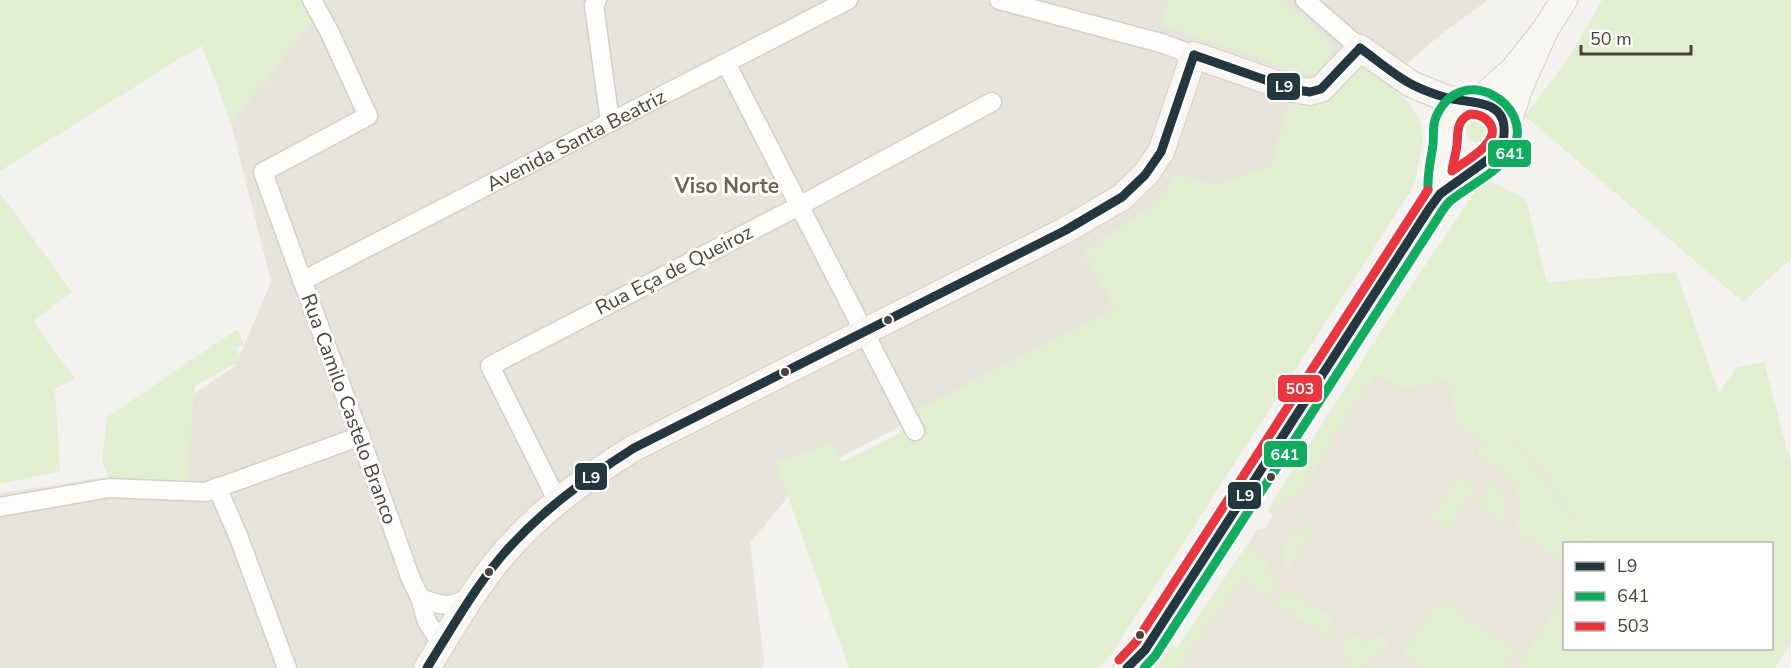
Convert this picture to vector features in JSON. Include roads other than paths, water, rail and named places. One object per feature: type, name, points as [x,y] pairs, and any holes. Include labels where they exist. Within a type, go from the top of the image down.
[{"type":"street","name":"Rua Camilo Castelo Branco","points":[[312,0],[329,31],[368,116],[263,172],[427,622],[442,644]]},
{"type":"street","points":[[597,0],[594,5],[610,122]]},
{"type":"street","name":"Avenida Santa Beatriz","points":[[302,280],[848,0]]},
{"type":"street","points":[[999,0],[1161,43],[1291,90],[1310,92],[1321,89],[1360,48]]},
{"type":"street","points":[[1127,668],[1145,650],[1440,194],[1493,156],[1500,149],[1505,138],[1504,123],[1500,114],[1493,108],[1485,104],[1444,98],[1411,84],[1360,48],[1305,0]]},
{"type":"street","points":[[1440,194],[1440,172],[1447,120],[1452,112],[1459,106],[1472,102],[1513,70],[1545,30],[1564,0]]},
{"type":"street","points":[[1505,131],[1519,90],[1545,30]]},
{"type":"street","points":[[427,668],[471,597],[501,556],[531,525],[596,472],[634,448],[1066,230],[1122,197],[1145,175],[1161,152],[1194,55]]},
{"type":"street","points":[[726,63],[915,431]]},
{"type":"street","points":[[1411,84],[1430,105],[1445,134],[1449,148],[1456,156],[1474,162],[1485,161]]},
{"type":"street","name":"Rua Eça de Queiroz","points":[[558,502],[490,366],[799,206],[992,102]]},
{"type":"street","points":[[0,507],[109,488],[206,492],[361,436]]},
{"type":"street","points":[[217,487],[239,538],[287,668]]},
{"type":"street","points":[[420,598],[444,606],[457,604],[471,597]]},
{"type":"district","name":"Viso Norte","points":[[727,186]]}]
